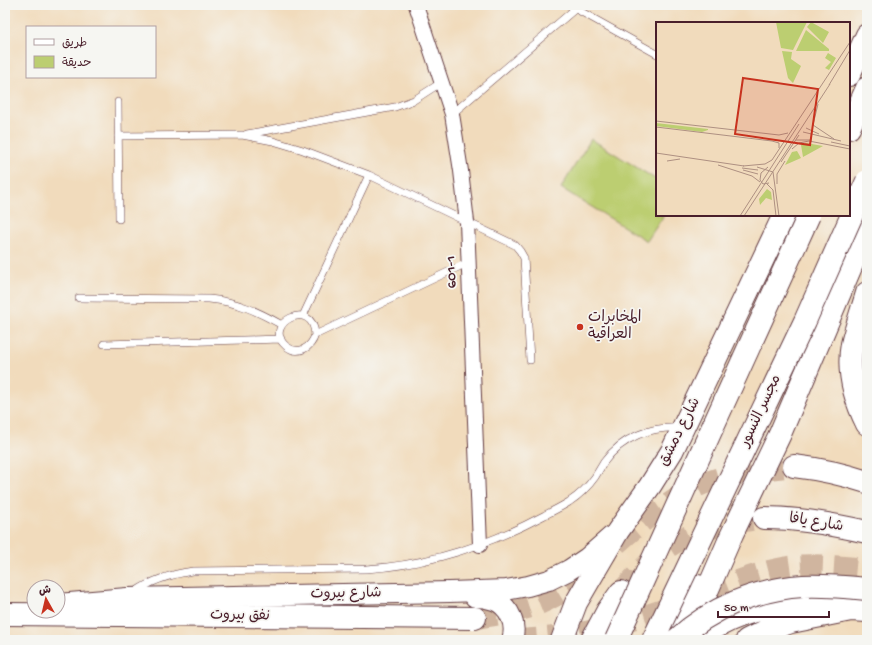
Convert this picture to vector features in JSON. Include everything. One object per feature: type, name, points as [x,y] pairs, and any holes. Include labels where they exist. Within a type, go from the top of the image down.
[{"type":"main road","points":[[850,73],[867,35]]},
{"type":"main road","points":[[850,126],[867,88]]},
{"type":"main road","name":"مجسر النسور","points":[[653,640],[805,320],[867,181]]},
{"type":"main road","name":"شارع دمشق","points":[[562,640],[576,603],[618,531],[650,486],[672,451],[784,216]]},
{"type":"main road","points":[[616,640],[809,216]]},
{"type":"main road","points":[[686,640],[732,534],[780,434],[867,229]]},
{"type":"main road","points":[[867,293],[852,344],[851,372],[856,398],[867,424]]},
{"type":"main road","points":[[794,466],[821,469],[848,475],[867,482]]},
{"type":"main road","name":"شارع يافا","points":[[764,518],[808,520],[867,532]]},
{"type":"main road","name":"شارع بيروت","points":[[66,603],[127,598],[506,590],[549,580],[569,570],[587,558],[618,531]]},
{"type":"main road","points":[[665,640],[678,617],[732,534]]},
{"type":"main road","points":[[676,640],[705,618],[727,605],[757,594],[776,589],[804,586],[867,589]]},
{"type":"main road","points":[[450,592],[461,596],[495,600],[504,607],[511,616],[514,627],[512,640]]},
{"type":"main road","points":[[592,640],[608,610],[621,592]]},
{"type":"main road","points":[[697,640],[730,619],[751,612],[772,608],[794,607],[859,610]]},
{"type":"main road","points":[[5,611],[26,608]]},
{"type":"main road","points":[[747,640],[765,631],[791,622],[859,610]]},
{"type":"main road","name":"نفق بيروت","points":[[5,614],[475,618]]},
{"type":"street","name":"601-1","points":[[416,5],[452,114],[467,222],[480,545]]},
{"type":"lane","points":[[452,114],[574,6],[656,53]]},
{"type":"lane","points":[[118,136],[242,135],[395,107],[414,100],[442,82]]},
{"type":"lane","points":[[118,102],[119,219]]},
{"type":"lane","points":[[242,135],[273,141],[303,150],[369,175],[515,245],[522,255],[525,267],[530,360]]},
{"type":"lane","points":[[303,316],[369,175]]},
{"type":"lane","points":[[316,335],[469,262]]},
{"type":"lane","points":[[79,298],[209,299],[224,301],[252,309],[282,325]]},
{"type":"lane","points":[[303,316],[309,319],[313,324],[316,335],[309,347],[296,351],[285,345],[281,339],[280,332],[282,325],[286,320],[291,317],[303,316]]},
{"type":"lane","points":[[104,344],[281,339]]},
{"type":"lane","points":[[127,598],[152,582],[179,573],[193,571],[388,568],[427,560],[480,545],[519,529],[569,502],[594,478],[604,461],[622,443],[641,433],[657,428],[683,428]]},
{"type":"green space","points":[[591,139],[656,179],[656,216],[663,216],[647,241],[561,188]]},
{"type":"tunnel","points":[[475,618],[525,609],[544,602],[560,593],[580,578],[604,555],[652,515],[677,497],[705,483],[726,476],[794,466]]},
{"type":"tunnel","points":[[621,592],[659,554],[683,538],[717,526],[764,518]]},
{"type":"tunnel","points":[[515,640],[548,638],[573,634],[640,618],[744,579],[773,570],[788,567],[817,565],[867,569]]},
{"type":"place","name":"المخابرات العراقية","points":[[580,327]]}]
